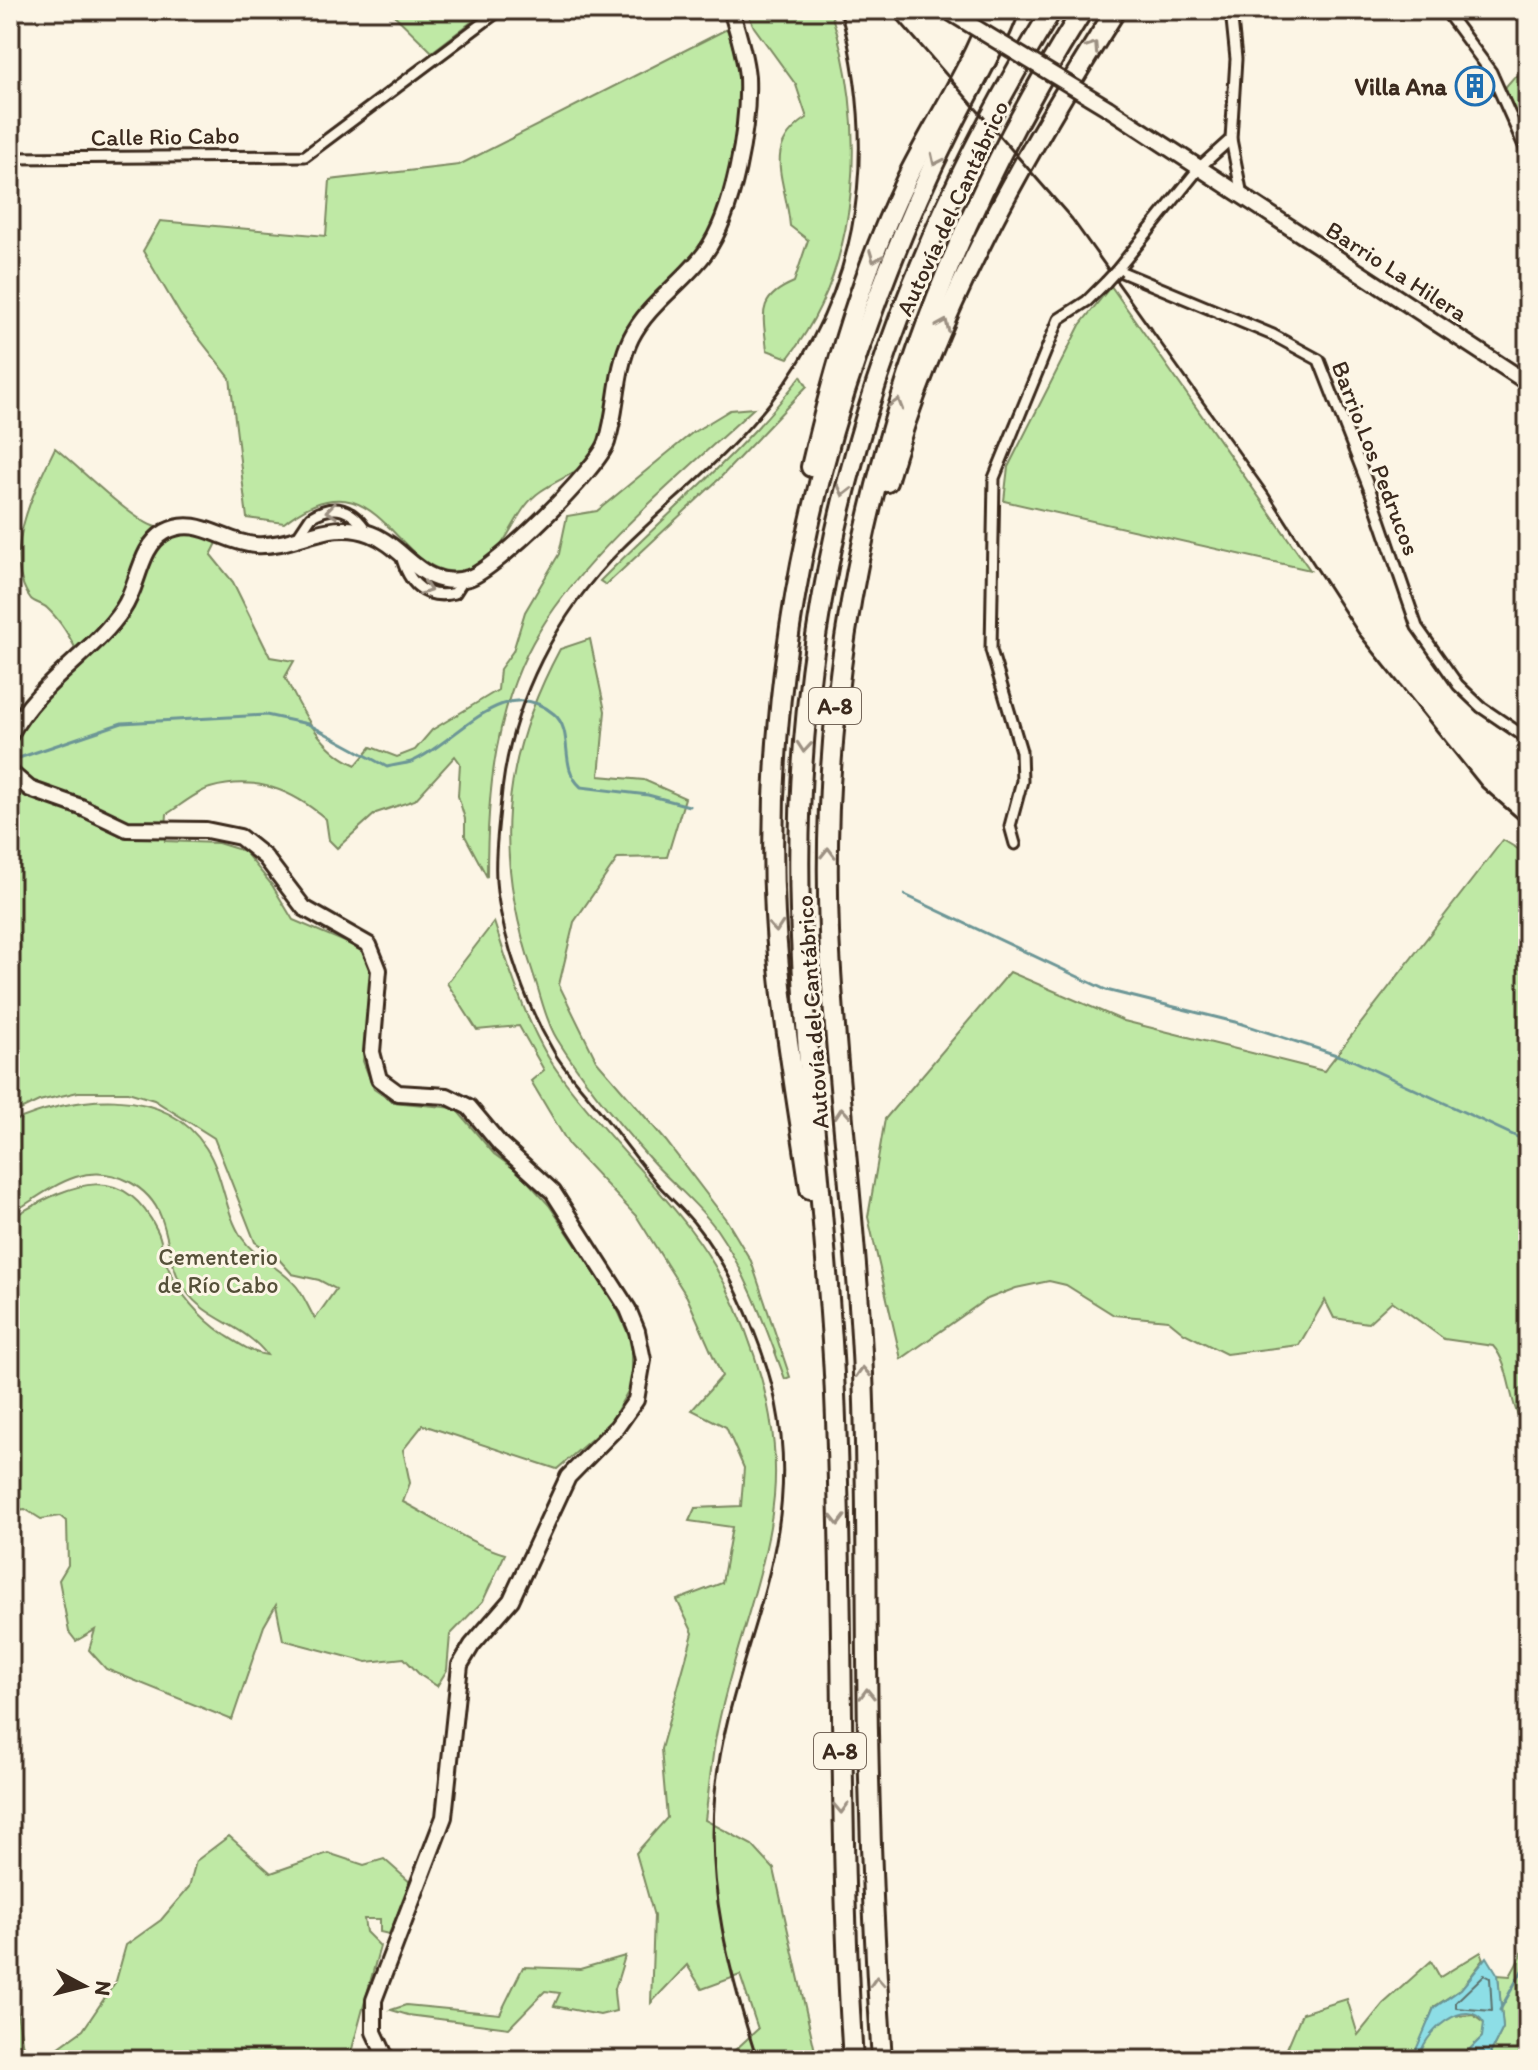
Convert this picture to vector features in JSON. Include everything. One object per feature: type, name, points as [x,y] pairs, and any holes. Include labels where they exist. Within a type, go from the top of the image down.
[{"type":"highway","points":[[837,1442],[816,1235],[786,1040],[775,914],[773,765],[783,622],[820,429],[844,344],[906,182],[992,10]]},
{"type":"highway","points":[[774,850],[783,688],[818,489],[860,347],[888,272],[928,176],[1009,10]]},
{"type":"highway","points":[[971,90],[1020,10]]},
{"type":"highway","name":"Autovía del Cantábrico","points":[[853,2060],[840,1750],[837,1442],[800,911],[803,756],[815,646],[847,478],[901,306],[934,227],[980,136],[1052,10]]},
{"type":"highway","name":"Autovía del Cantábrico","points":[[882,2060],[871,1836],[863,1367],[831,964],[829,808],[835,703],[850,597],[875,483],[904,384],[934,299],[974,206],[1026,104],[1083,10]]},
{"type":"highway","points":[[829,808],[841,695],[863,575],[888,478],[931,355],[988,227],[1041,132],[1116,10]]},
{"type":"street","name":"Calle Rio Cabo","points":[[10,158],[305,156],[318,150],[500,10]]},
{"type":"street","points":[[10,735],[43,690],[122,612],[148,552],[163,533],[179,527],[197,527],[258,546],[337,528],[367,532],[428,576],[464,579],[489,567],[595,465],[609,437],[621,368],[633,335],[654,305],[698,262],[720,227],[733,181],[747,87],[745,60],[731,10]]},
{"type":"street","points":[[1231,10],[1236,59],[1231,139],[1242,195]]},
{"type":"street","points":[[1445,10],[1491,72],[1528,155]]},
{"type":"street","name":"Barrio La Hilera","points":[[949,11],[1201,166],[1528,383]]},
{"type":"street","points":[[1015,844],[1010,826],[1022,781],[1021,751],[991,650],[994,478],[1059,319],[1087,301],[1106,282],[1201,166],[1231,139]]},
{"type":"street","name":"Barrio Los Pedrucos","points":[[1117,270],[1273,335],[1319,360],[1346,426],[1417,627],[1458,685],[1481,707],[1528,739]]},
{"type":"street","points":[[11,774],[30,789],[81,807],[127,829],[206,830],[240,837],[265,857],[304,908],[369,945],[379,970],[372,1052],[379,1079],[398,1093],[447,1096],[469,1107],[500,1144],[541,1178],[559,1200],[628,1309],[637,1331],[643,1368],[632,1408],[568,1477],[511,1600],[468,1651],[458,1671],[444,1817],[374,2000],[374,2032],[387,2060]]},
{"type":"green space","points":[[389,10],[487,10],[432,52]]},
{"type":"green space","points":[[746,10],[830,10],[850,97],[853,143],[851,190],[844,235],[831,279],[813,320],[788,358],[767,350],[764,317],[773,294],[794,282],[808,240],[790,226],[780,166],[784,141],[807,118],[796,85],[754,27]]},
{"type":"green space","points":[[727,29],[737,64],[740,95],[727,188],[712,229],[702,245],[629,325],[614,365],[605,423],[591,457],[577,470],[532,499],[490,557],[480,564],[452,571],[430,564],[371,511],[347,501],[319,503],[284,523],[247,518],[230,378],[180,314],[143,251],[160,221],[326,236],[330,180],[459,165]]},
{"type":"green space","points":[[1528,75],[1528,147],[1502,91],[1514,77]]},
{"type":"green space","points":[[1111,286],[1310,570],[1004,501],[1008,467],[1080,325]]},
{"type":"green space","points":[[801,376],[807,386],[719,479],[606,585],[600,581],[730,456]]},
{"type":"green space","name":"Cementerio de Río Cabo","points":[[754,408],[611,541],[560,600],[540,630],[525,658],[503,718],[492,781],[487,877],[465,836],[465,819],[458,796],[460,763],[455,756],[415,800],[376,813],[337,848],[329,840],[326,819],[300,800],[258,784],[227,784],[210,788],[167,814],[165,841],[218,843],[244,851],[272,885],[293,920],[364,950],[372,972],[363,1061],[374,1089],[393,1102],[455,1108],[494,1154],[521,1174],[549,1205],[614,1302],[632,1342],[632,1384],[610,1423],[557,1469],[423,1425],[403,1450],[410,1483],[403,1502],[466,1538],[505,1554],[483,1601],[450,1635],[447,1670],[437,1686],[420,1675],[404,1658],[367,1662],[283,1640],[276,1605],[264,1626],[232,1720],[106,1669],[89,1650],[95,1630],[76,1641],[69,1632],[59,1580],[68,1565],[67,1522],[60,1516],[41,1519],[25,1509],[10,1511],[10,1210],[20,1213],[59,1193],[96,1184],[113,1186],[129,1194],[144,1208],[157,1230],[165,1261],[191,1304],[225,1335],[267,1355],[248,1336],[204,1309],[186,1291],[176,1273],[158,1211],[148,1196],[128,1181],[98,1173],[83,1175],[57,1185],[17,1210],[10,1196],[10,1123],[60,1106],[87,1102],[141,1104],[166,1112],[188,1127],[206,1148],[242,1238],[254,1252],[297,1287],[315,1319],[336,1289],[319,1280],[292,1274],[276,1256],[255,1242],[214,1138],[154,1100],[128,1092],[78,1092],[39,1101],[10,1115],[10,744],[53,686],[81,660],[57,619],[31,599],[22,582],[19,564],[19,544],[30,504],[55,448],[142,520],[162,530],[201,535],[218,541],[211,555],[233,582],[270,657],[294,661],[285,677],[305,716],[332,750],[356,765],[371,747],[397,757],[415,750],[432,730],[498,690],[500,669],[513,651],[525,612],[559,554],[567,516],[597,511],[692,433],[730,410]]},
{"type":"green space","points":[[590,639],[605,711],[599,776],[644,780],[685,798],[667,857],[618,858],[574,922],[559,985],[596,1060],[666,1141],[727,1221],[751,1261],[790,1377],[785,1379],[747,1283],[717,1230],[625,1131],[557,1039],[547,1017],[521,932],[508,849],[509,810],[515,770],[525,730],[560,649]]},
{"type":"green space","points":[[1503,840],[1528,855],[1528,1110],[1523,1118],[1528,1119],[1528,1430],[1516,1412],[1504,1366],[1493,1346],[1444,1339],[1392,1301],[1368,1323],[1334,1318],[1325,1300],[1299,1345],[1226,1354],[1184,1333],[1168,1320],[1114,1315],[1066,1285],[1049,1281],[1016,1288],[985,1300],[901,1359],[868,1217],[885,1119],[1010,972],[1124,1021],[1324,1071]]},
{"type":"green space","points":[[494,922],[521,1000],[547,1056],[590,1113],[658,1190],[709,1256],[742,1321],[765,1392],[775,1463],[770,1526],[757,1585],[723,1702],[705,1820],[752,1845],[774,1869],[817,2060],[733,2060],[733,2052],[758,2029],[740,1975],[702,1989],[687,1965],[651,2003],[654,1916],[636,1853],[667,1818],[661,1749],[693,1633],[677,1600],[722,1583],[732,1527],[689,1521],[695,1508],[741,1506],[744,1468],[726,1427],[692,1410],[722,1376],[687,1297],[637,1217],[569,1145],[531,1081],[544,1070],[519,1026],[477,1030],[447,983]]},
{"type":"green space","points":[[229,1836],[271,1873],[328,1853],[364,1865],[384,1859],[411,1883],[389,1934],[380,1932],[380,1919],[364,1919],[366,1932],[380,1946],[349,2060],[52,2060],[51,2053],[83,2030],[116,1981],[126,1945],[161,1920],[189,1887],[196,1861]]},
{"type":"green space","points":[[1528,1925],[1528,2060],[1487,2060],[1503,2028],[1498,1975],[1510,1976],[1521,1956]]},
{"type":"green space","points":[[1481,1952],[1484,1959],[1461,1989],[1434,2007],[1417,2050],[1400,2054],[1399,2060],[1282,2060],[1302,2013],[1347,1999],[1358,2035],[1383,2004],[1431,1961],[1440,1977]]},
{"type":"green space","points":[[625,1956],[614,1992],[616,2011],[600,2015],[554,2006],[560,1993],[545,1991],[509,2028],[391,2010],[406,2005],[500,2014],[523,1967],[580,1969]]},
{"type":"green space","points":[[10,1967],[25,2060],[10,2060]]},
{"type":"green space","points":[[1473,2015],[1485,2024],[1482,2037],[1459,2060],[1419,2060],[1426,2040],[1441,2022],[1453,2016]]},
{"type":"water","points":[[1487,1957],[1498,1975],[1503,2028],[1487,2060],[1459,2060],[1482,2037],[1484,2023],[1476,2015],[1467,2013],[1456,2015],[1436,2029],[1419,2060],[1399,2060],[1400,2054],[1416,2050],[1434,2008],[1461,1989]]},
{"type":"waterway","points":[[10,761],[122,723],[266,715],[308,724],[387,767],[411,762],[480,716],[498,706],[517,701],[535,703],[560,721],[570,770],[581,787],[648,795],[689,806]]},
{"type":"waterway","points":[[905,895],[1106,990],[1239,1023],[1352,1060],[1528,1142]]},
{"type":"waterway","points":[[1500,2010],[1528,1960]]},
{"type":"railway","points":[[757,2060],[737,1994],[722,1928],[713,1828],[723,1743],[762,1602],[781,1507],[783,1457],[776,1403],[746,1311],[723,1265],[689,1217],[659,1186],[568,1073],[544,1034],[526,995],[505,933],[497,892],[496,854],[502,790],[516,724],[528,691],[558,630],[598,575],[621,550],[752,424],[788,378],[817,330],[838,281],[852,229],[858,176],[859,122],[852,66],[840,10]]},
{"type":"railway","points":[[890,10],[1072,219],[1268,493],[1359,634],[1482,787],[1528,827]]},
{"type":"place","name":"Villa Ana","points":[[1475,86]]}]
